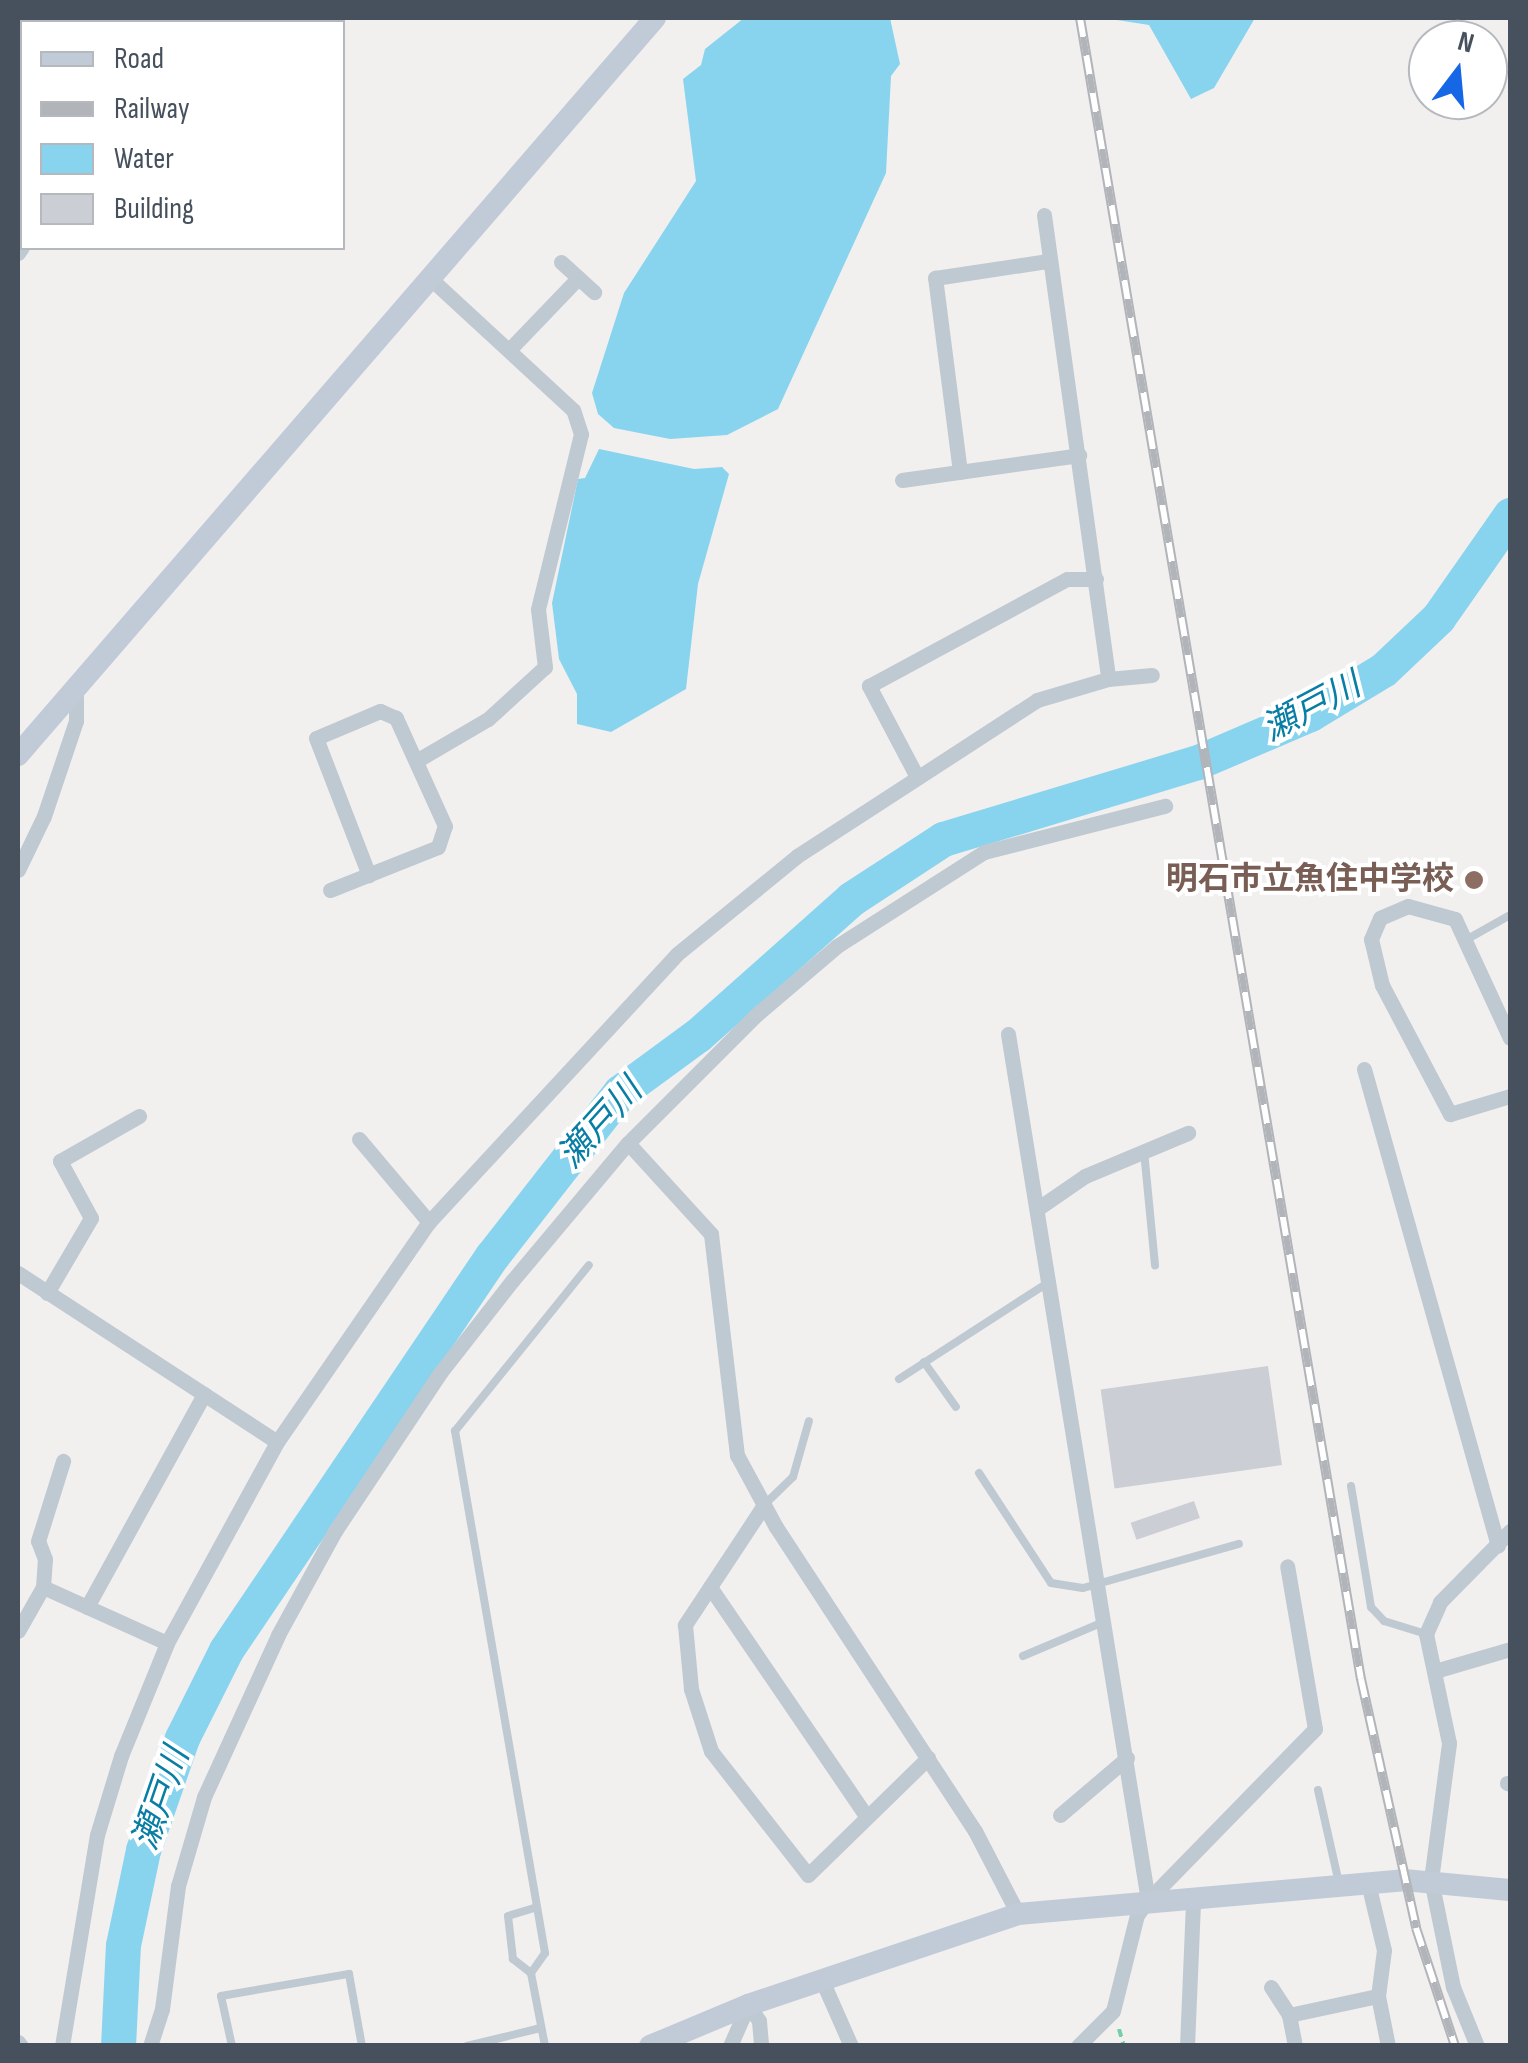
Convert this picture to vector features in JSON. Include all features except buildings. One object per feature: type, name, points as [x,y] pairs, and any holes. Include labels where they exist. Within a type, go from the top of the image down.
[{"type":"street","points":[[18,755],[428,276],[655,18]]},
{"type":"street","points":[[1044,215],[1047,261],[1108,678]]},
{"type":"street","points":[[960,472],[935,278],[1047,261]]},
{"type":"street","points":[[560,262],[594,292]]},
{"type":"street","points":[[416,761],[488,718],[545,667],[538,609],[581,434],[573,410],[428,276]]},
{"type":"street","points":[[509,350],[578,278]]},
{"type":"street","points":[[902,480],[1078,455]]},
{"type":"street","points":[[916,775],[870,686],[1067,580],[1096,579]]},
{"type":"street","points":[[62,2046],[97,1834],[167,1643],[277,1442],[429,1222],[677,954],[797,856],[916,775],[1037,700],[1108,678],[1152,674]]},
{"type":"street","points":[[18,870],[44,816],[76,722],[76,690]]},
{"type":"street","points":[[330,890],[438,848],[445,826],[396,718],[380,711],[316,738],[369,874]]},
{"type":"street","points":[[150,2046],[162,2008],[178,1886],[204,1797],[278,1635],[335,1531],[440,1373],[628,1143],[756,1015],[898,903],[984,852],[1165,806]]},
{"type":"street","points":[[1510,1038],[1454,919],[1408,906],[1380,918],[1371,938],[1382,985],[1450,1114],[1510,1096]]},
{"type":"street","points":[[1008,1034],[1148,1900]]},
{"type":"street","points":[[1364,1070],[1498,1545]]},
{"type":"street","points":[[47,1293],[91,1218],[60,1161],[139,1116]]},
{"type":"street","points":[[1037,1210],[1085,1176],[1188,1133]]},
{"type":"street","points":[[359,1138],[429,1222]]},
{"type":"street","points":[[628,1143],[712,1234],[737,1455],[764,1505],[928,1758],[1018,1914]]},
{"type":"street","points":[[18,1274],[277,1442]]},
{"type":"street","points":[[87,1607],[204,1394]]},
{"type":"street","points":[[18,1631],[43,1587],[45,1559],[38,1541],[63,1460]]},
{"type":"street","points":[[764,1505],[685,1624],[691,1689],[711,1751],[808,1875],[928,1758]]},
{"type":"street","points":[[1477,2046],[1453,1987],[1431,1880],[1449,1744],[1426,1634],[1440,1602],[1510,1531]]},
{"type":"street","points":[[1078,2046],[1113,2011],[1138,1915],[1148,1900],[1315,1729],[1287,1566]]},
{"type":"street","points":[[43,1587],[167,1643]]},
{"type":"street","points":[[710,1587],[867,1817]]},
{"type":"street","points":[[1435,1671],[1510,1648]]},
{"type":"street","points":[[1060,1815],[1127,1758]]},
{"type":"street","points":[[650,2046],[822,1978],[1018,1914],[1368,1883],[1431,1880],[1510,1886]]},
{"type":"street","points":[[1368,1883],[1384,1950],[1378,1996],[1388,2046]]},
{"type":"street","points":[[1188,2046],[1193,1900]]},
{"type":"street","points":[[822,1978],[851,2046]]},
{"type":"street","points":[[1271,1987],[1289,2015],[1296,2046]]},
{"type":"street","points":[[1289,2015],[1378,1996]]},
{"type":"street","points":[[730,2046],[748,2005]]},
{"type":"street","points":[[748,2005],[759,2021],[761,2046]]},
{"type":"lane","points":[[1464,941],[1510,916]]},
{"type":"lane","points":[[1144,1151],[1155,1265]]},
{"type":"lane","points":[[531,1972],[545,1954],[455,1431],[589,1265]]},
{"type":"lane","points":[[899,1378],[1050,1282]]},
{"type":"lane","points":[[924,1362],[956,1406]]},
{"type":"lane","points":[[764,1505],[793,1477],[810,1421]]},
{"type":"lane","points":[[979,1473],[1050,1584],[1083,1588],[1099,1580],[1240,1544]]},
{"type":"lane","points":[[1351,1486],[1371,1607],[1384,1621],[1426,1634]]},
{"type":"lane","points":[[1023,1656],[1105,1622]]},
{"type":"lane","points":[[1318,1790],[1340,1886]]},
{"type":"lane","points":[[537,1907],[508,1916],[513,1959],[531,1972],[545,2046]]},
{"type":"lane","points":[[232,2046],[221,1996],[349,1974],[362,2046]]},
{"type":"lane","points":[[467,2046],[541,2028]]},
{"type":"water","points":[[744,18],[890,18],[900,64],[891,76],[886,173],[778,409],[727,435],[670,439],[614,428],[598,414],[592,393],[624,293],[696,181],[683,79],[701,65],[705,49]]},
{"type":"water","points":[[1104,18],[1255,18],[1214,88],[1191,99],[1149,25]]},
{"type":"water","points":[[599,449],[694,469],[722,467],[729,474],[698,584],[686,689],[611,732],[577,724],[577,694],[559,659],[552,603],[578,479],[585,478]]},
{"type":"waterway","name":"瀬戸川","points":[[118,2046],[123,1945],[143,1850],[182,1738],[226,1650],[492,1256],[620,1092],[698,1035],[851,899],[943,839],[1198,762],[1310,714],[1383,670],[1438,618],[1510,515]]},
{"type":"railway","points":[[1080,18],[1361,1679],[1416,1928],[1455,2046]]},
{"type":"place","name":"明石市立魚住中学校","points":[[1474,880]]}]
